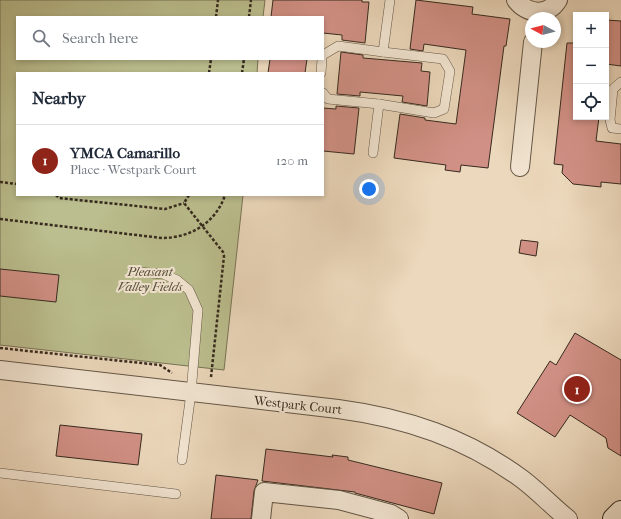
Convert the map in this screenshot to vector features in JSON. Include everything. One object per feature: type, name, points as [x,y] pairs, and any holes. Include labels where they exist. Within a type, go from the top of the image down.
[{"type":"street","points":[[516,0],[531,12]]},
{"type":"street","points":[[542,12],[551,8],[558,0]]},
{"type":"street","points":[[520,166],[532,48]]},
{"type":"street","name":"Westpark Court","points":[[0,370],[362,412],[421,426],[482,454],[522,479],[568,519]]},
{"type":"street","points":[[261,519],[264,492],[339,500],[391,514],[399,519]]},
{"type":"street","points":[[614,519],[621,512]]},
{"type":"lane","points":[[383,52],[390,0]]},
{"type":"lane","points":[[324,54],[338,46],[443,59],[450,71],[444,109],[434,113],[379,104],[328,99],[324,94]]},
{"type":"lane","points":[[321,72],[322,60]]},
{"type":"lane","points":[[621,82],[613,89],[610,120],[612,128],[621,129]]},
{"type":"lane","points":[[373,153],[379,104]]},
{"type":"lane","points":[[138,272],[163,274],[172,277],[186,287],[196,301],[199,318],[182,460]]},
{"type":"lane","points":[[0,473],[176,494]]},
{"type":"path","points":[[216,16],[218,0]]},
{"type":"path","points":[[249,16],[251,0]]},
{"type":"path","points":[[209,72],[211,60]]},
{"type":"path","points":[[242,72],[244,60]]},
{"type":"path","points":[[0,182],[16,184]]},
{"type":"path","points":[[57,196],[59,198],[165,209],[184,203],[188,196]]},
{"type":"path","points":[[0,219],[162,238],[186,236],[202,227],[219,209],[225,196]]},
{"type":"path","points":[[184,203],[223,252],[224,256],[210,372],[211,380]]},
{"type":"path","points":[[0,348],[160,365],[177,376]]},
{"type":"green space","name":"Pleasant Valley Fields","points":[[0,0],[265,0],[263,16],[16,16],[16,60],[258,60],[257,72],[16,72],[16,196],[243,196],[224,370],[0,345]]},
{"type":"building","points":[[273,0],[362,0],[362,2],[369,2],[365,43],[342,40],[342,35],[324,33],[324,16],[271,16]]},
{"type":"building","points":[[416,0],[473,7],[472,14],[510,19],[506,46],[504,46],[488,168],[461,165],[460,172],[445,170],[446,165],[394,158],[400,114],[425,118],[425,120],[456,124],[466,50],[424,44],[423,51],[410,49]]},
{"type":"building","points":[[609,20],[621,21],[621,66],[609,64]]},
{"type":"building","points":[[567,43],[573,43],[573,120],[599,120],[596,141],[621,144],[621,184],[601,182],[601,187],[573,184],[562,173],[563,165],[554,164]]},
{"type":"building","points":[[341,52],[363,55],[363,58],[422,63],[421,71],[430,72],[427,106],[402,102],[403,96],[360,92],[360,96],[337,94]]},
{"type":"building","points":[[270,60],[307,60],[305,72],[268,72]]},
{"type":"building","points":[[336,106],[359,108],[354,154],[324,151],[324,108],[336,109]]},
{"type":"building","points":[[521,240],[538,242],[536,256],[519,253]]},
{"type":"building","points":[[0,269],[59,275],[56,302],[0,296]]},
{"type":"building","points":[[575,333],[621,360],[621,456],[608,448],[606,438],[570,415],[555,437],[517,413],[550,361],[556,365]]},
{"type":"building","points":[[60,425],[142,434],[138,465],[56,456]]},
{"type":"building","points":[[266,449],[333,457],[332,455],[348,457],[348,460],[442,483],[434,514],[355,492],[262,481]]},
{"type":"building","points":[[216,475],[258,480],[254,491],[251,519],[211,519]]},
{"type":"place","name":"YMCA Camarillo","points":[[577,389]]}]
